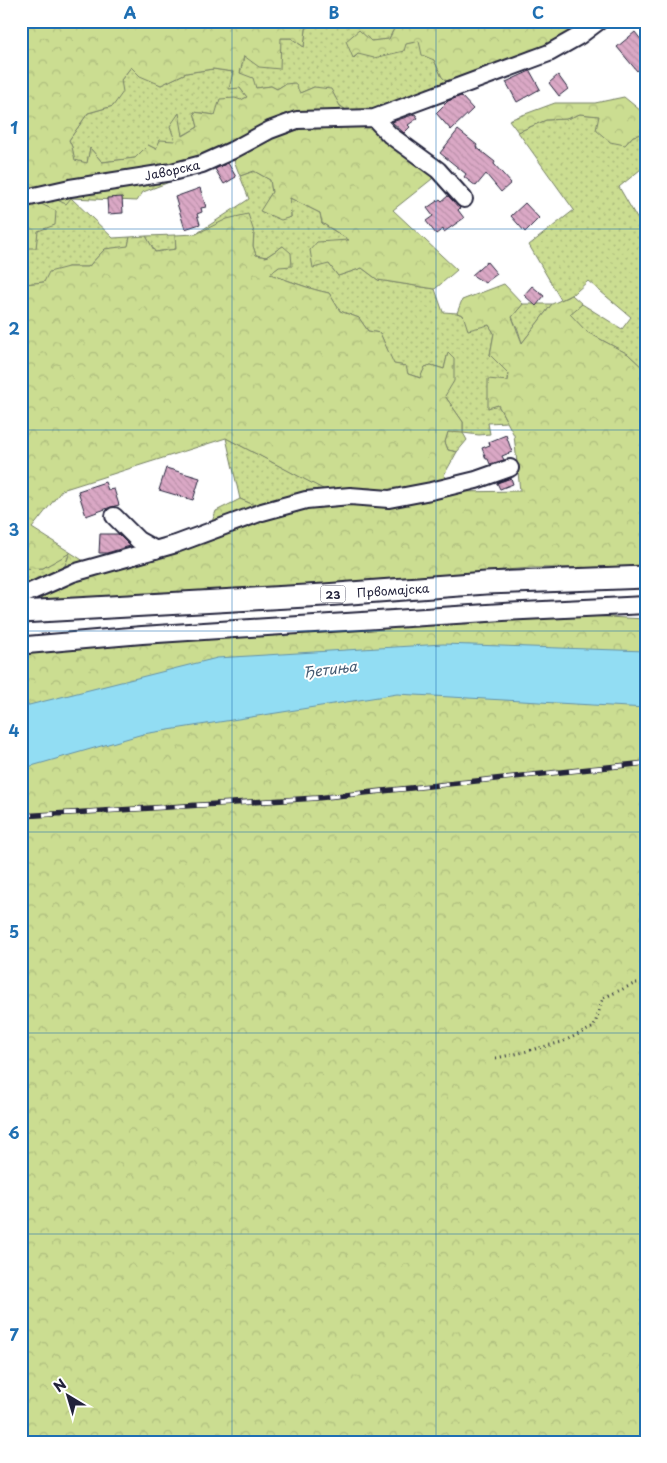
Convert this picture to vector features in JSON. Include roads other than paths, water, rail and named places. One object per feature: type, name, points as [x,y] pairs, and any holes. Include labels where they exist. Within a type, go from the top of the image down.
[{"type":"main road","name":"Првомајска","points":[[21,612],[486,583],[646,577]]},
{"type":"street","name":"Јаворска","points":[[21,199],[70,188],[172,172],[202,164],[270,130],[297,120],[374,118],[550,53],[579,36],[599,21]]},
{"type":"street","points":[[374,118],[390,135],[438,170],[464,200]]},
{"type":"street","points":[[21,596],[73,573],[176,544],[262,512],[306,500],[350,496],[389,499],[476,480],[510,468]]},
{"type":"street","points":[[114,516],[138,540],[156,550]]},
{"type":"street","points":[[21,643],[28,645],[142,635],[503,612],[646,605]]},
{"type":"water","name":"Ђетиња","points":[[443,644],[646,651],[646,708],[397,694],[143,734],[21,769],[21,707],[217,658]]},
{"type":"railway","points":[[21,816],[317,798],[646,763]]}]
